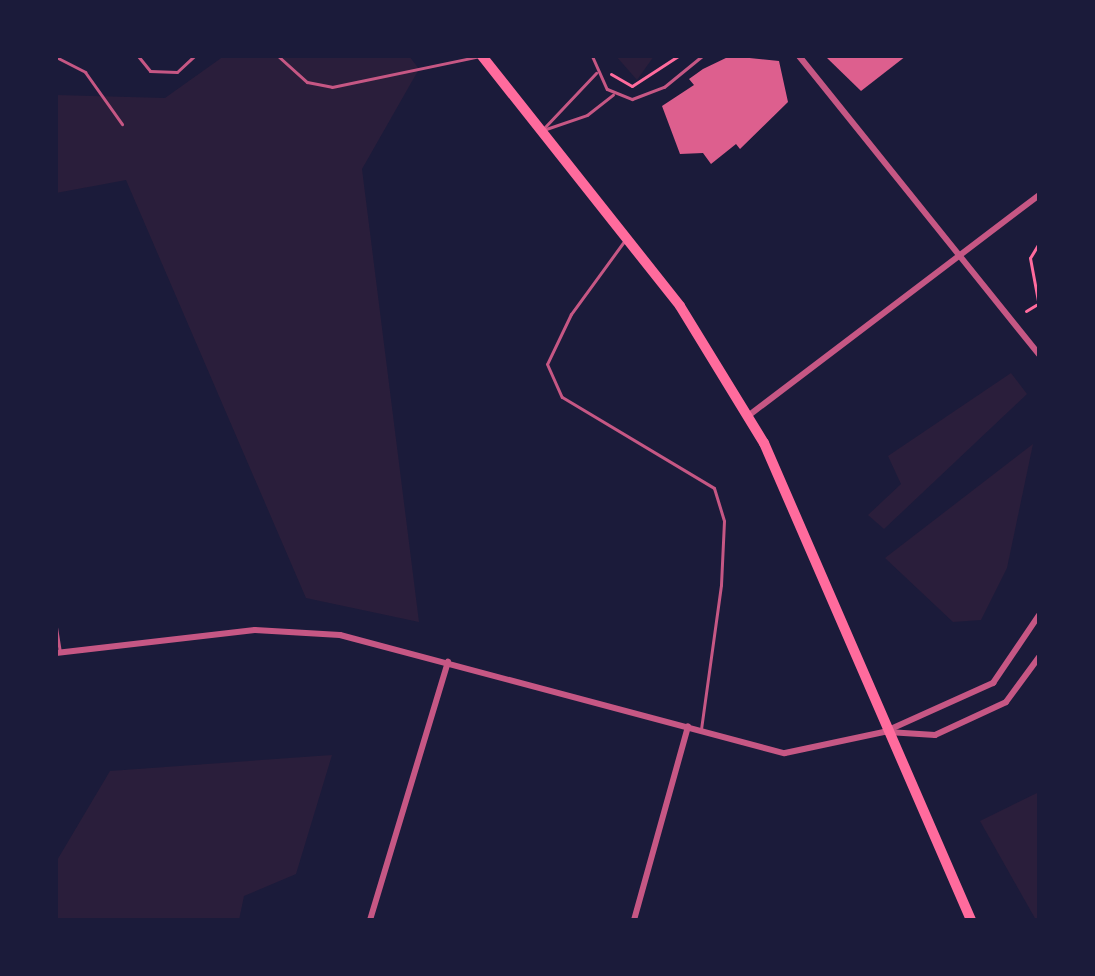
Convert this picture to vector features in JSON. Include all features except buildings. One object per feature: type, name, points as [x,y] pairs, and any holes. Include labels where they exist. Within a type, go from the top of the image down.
[{"type":"main road","points":[[481,56],[627,237],[748,416],[805,526],[884,732],[971,920]]},
{"type":"street","points":[[799,56],[1039,354]]},
{"type":"street","points":[[748,416],[1039,195]]},
{"type":"street","points":[[58,652],[296,630],[448,661],[785,753],[884,732],[993,683],[1039,615]]},
{"type":"street","points":[[884,732],[935,735],[958,726],[1006,702],[1039,657]]},
{"type":"street","points":[[370,920],[448,661]]},
{"type":"street","points":[[634,920],[688,726]]},
{"type":"lane","points":[[138,56],[150,71],[177,72],[194,56]]},
{"type":"lane","points":[[278,56],[307,82],[332,87],[481,56]]},
{"type":"lane","points":[[592,56],[596,73],[614,94]]},
{"type":"lane","points":[[542,131],[587,115],[614,94],[651,94],[702,56]]},
{"type":"lane","points":[[56,57],[85,72],[122,124]]},
{"type":"lane","points":[[542,131],[596,73]]},
{"type":"lane","points":[[627,237],[571,314],[547,364],[562,397],[714,488],[724,521],[721,585],[701,730]]},
{"type":"lane","points":[[56,627],[58,652]]},
{"type":"path","points":[[605,62],[621,84],[632,86],[678,56]]},
{"type":"path","points":[[1026,311],[1038,305],[1030,258],[1039,243]]},
{"type":"shaded area","points":[[224,56],[409,56],[419,69],[362,169],[419,622],[306,598],[126,180],[56,193],[56,95],[165,98]]},
{"type":"shaded area","points":[[616,56],[654,56],[637,80]]},
{"type":"shaded area","points":[[1011,373],[1027,394],[884,529],[868,515],[901,484],[888,456]]},
{"type":"shaded area","points":[[1033,444],[1007,568],[981,620],[953,622],[885,558]]},
{"type":"shaded area","points":[[332,755],[296,874],[244,896],[239,920],[56,920],[56,862],[110,771]]},
{"type":"shaded area","points":[[1039,792],[1039,920],[1036,920],[980,821]]}]
